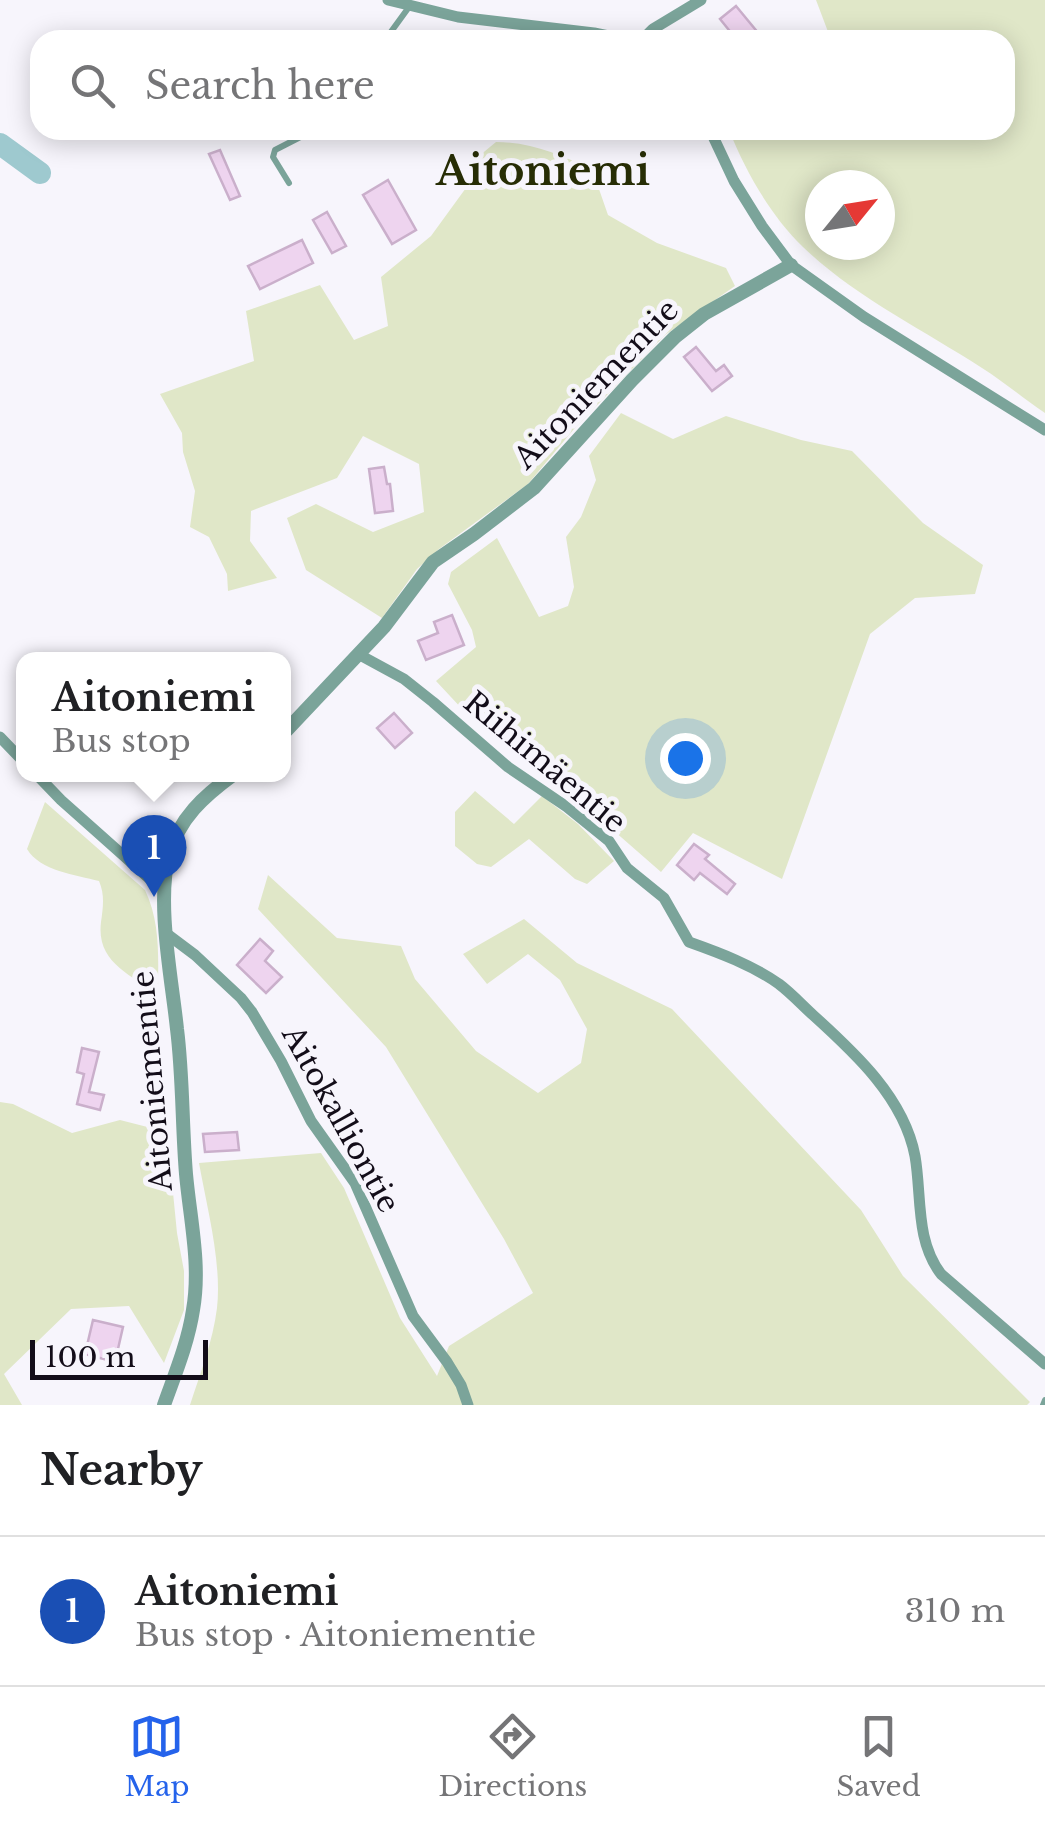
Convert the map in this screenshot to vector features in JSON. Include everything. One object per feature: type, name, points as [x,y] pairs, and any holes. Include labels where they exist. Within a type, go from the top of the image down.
[{"type":"street","points":[[388,0],[458,18],[567,30]]},
{"type":"street","points":[[652,30],[701,0]]},
{"type":"street","points":[[715,140],[734,181],[791,265],[864,318],[1045,430]]},
{"type":"street","name":"Aitoniementie","points":[[291,726],[384,628],[434,562],[534,488],[675,338],[704,314],[791,265]]},
{"type":"street","name":"Riihimäentie","points":[[358,654],[404,680],[508,767],[608,841],[626,868],[664,898],[689,942],[725,954],[779,984],[845,1044],[890,1096],[908,1132],[922,1233],[932,1261],[941,1274],[1045,1364]]},
{"type":"street","points":[[44,782],[152,881],[163,886]]},
{"type":"street","name":"Aitoniementie","points":[[164,1405],[194,1310],[196,1264],[163,886],[178,828],[196,804],[224,782]]},
{"type":"street","name":"Aitokalliontie","points":[[167,934],[195,955],[252,1012],[310,1121],[355,1183],[413,1316],[448,1362],[468,1405]]},
{"type":"lane","points":[[392,30],[410,6]]},
{"type":"lane","points":[[289,183],[273,156],[276,150],[295,140]]},
{"type":"green space","points":[[816,0],[1045,0],[1045,413],[982,368],[867,297],[817,260],[895,260],[895,170],[805,170],[805,249],[760,192],[733,140],[1015,140],[1015,30],[827,30]]},
{"type":"green space","points":[[496,142],[534,147],[592,169],[608,215],[657,243],[726,268],[735,286],[665,335],[574,429],[528,484],[417,569],[382,618],[306,570],[287,518],[316,504],[373,532],[424,512],[419,464],[363,436],[337,478],[251,511],[250,541],[277,578],[228,591],[227,574],[209,537],[190,527],[195,491],[183,452],[182,433],[160,394],[254,361],[246,311],[320,285],[354,340],[388,326],[381,277],[431,236],[479,170],[479,156]]},
{"type":"green space","points":[[621,413],[673,439],[726,416],[801,440],[852,451],[923,523],[983,565],[975,594],[915,598],[870,634],[782,879],[693,833],[661,872],[574,796],[464,711],[436,681],[476,647],[472,630],[448,584],[451,572],[497,538],[539,617],[568,606],[574,587],[566,537],[581,517],[596,480],[589,456]]},
{"type":"green space","points":[[475,791],[514,824],[542,796],[578,824],[614,861],[587,884],[575,879],[529,839],[491,867],[477,864],[455,846],[455,812]]},
{"type":"green space","points":[[45,802],[145,890],[156,928],[158,995],[109,957],[101,936],[103,896],[99,881],[49,867],[27,849]]},
{"type":"green space","points":[[268,875],[337,938],[401,946],[415,979],[476,1051],[538,1093],[581,1063],[587,1029],[560,980],[528,954],[487,984],[463,954],[524,919],[577,963],[672,1009],[861,1210],[903,1276],[1030,1402],[190,1405],[212,1333],[218,1291],[213,1235],[199,1163],[321,1153],[344,1188],[400,1318],[437,1376],[449,1346],[533,1293],[386,1047],[258,909]]},
{"type":"green space","points":[[0,1102],[13,1104],[72,1133],[120,1120],[167,1132],[184,1271],[184,1310],[164,1363],[129,1306],[71,1309],[4,1374],[22,1405],[0,1405]]},
{"type":"building","points":[[736,6],[756,30],[729,30],[720,19]]},
{"type":"building","points":[[220,150],[240,196],[230,200],[209,154]]},
{"type":"building","points":[[388,180],[416,230],[392,244],[363,195]]},
{"type":"building","points":[[327,212],[346,246],[332,253],[313,220]]},
{"type":"building","points":[[302,240],[313,263],[260,289],[248,266]]},
{"type":"building","points":[[696,347],[716,371],[724,365],[732,376],[712,391],[684,357]]},
{"type":"building","points":[[384,467],[393,511],[375,513],[369,469]]},
{"type":"building","points":[[452,615],[464,645],[426,660],[418,641],[438,633],[434,622]]},
{"type":"building","points":[[394,713],[412,733],[395,748],[377,728]]},
{"type":"building","points":[[694,844],[709,855],[705,859],[735,884],[727,894],[700,873],[694,880],[677,865]]},
{"type":"building","points":[[260,939],[273,951],[265,961],[282,977],[266,993],[237,965]]},
{"type":"building","points":[[82,1048],[99,1052],[89,1092],[104,1095],[100,1110],[77,1104],[84,1074],[77,1072]]},
{"type":"building","points":[[237,1132],[239,1150],[205,1152],[203,1134]]},
{"type":"building","points":[[93,1320],[123,1327],[115,1362],[85,1354]]},
{"type":"waterway","points":[[0,144],[40,173]]},
{"type":"place","name":"Aitoniemi","points":[[154,897]]},
{"type":"district","name":"Aitoniemi","points":[[543,171]]}]
